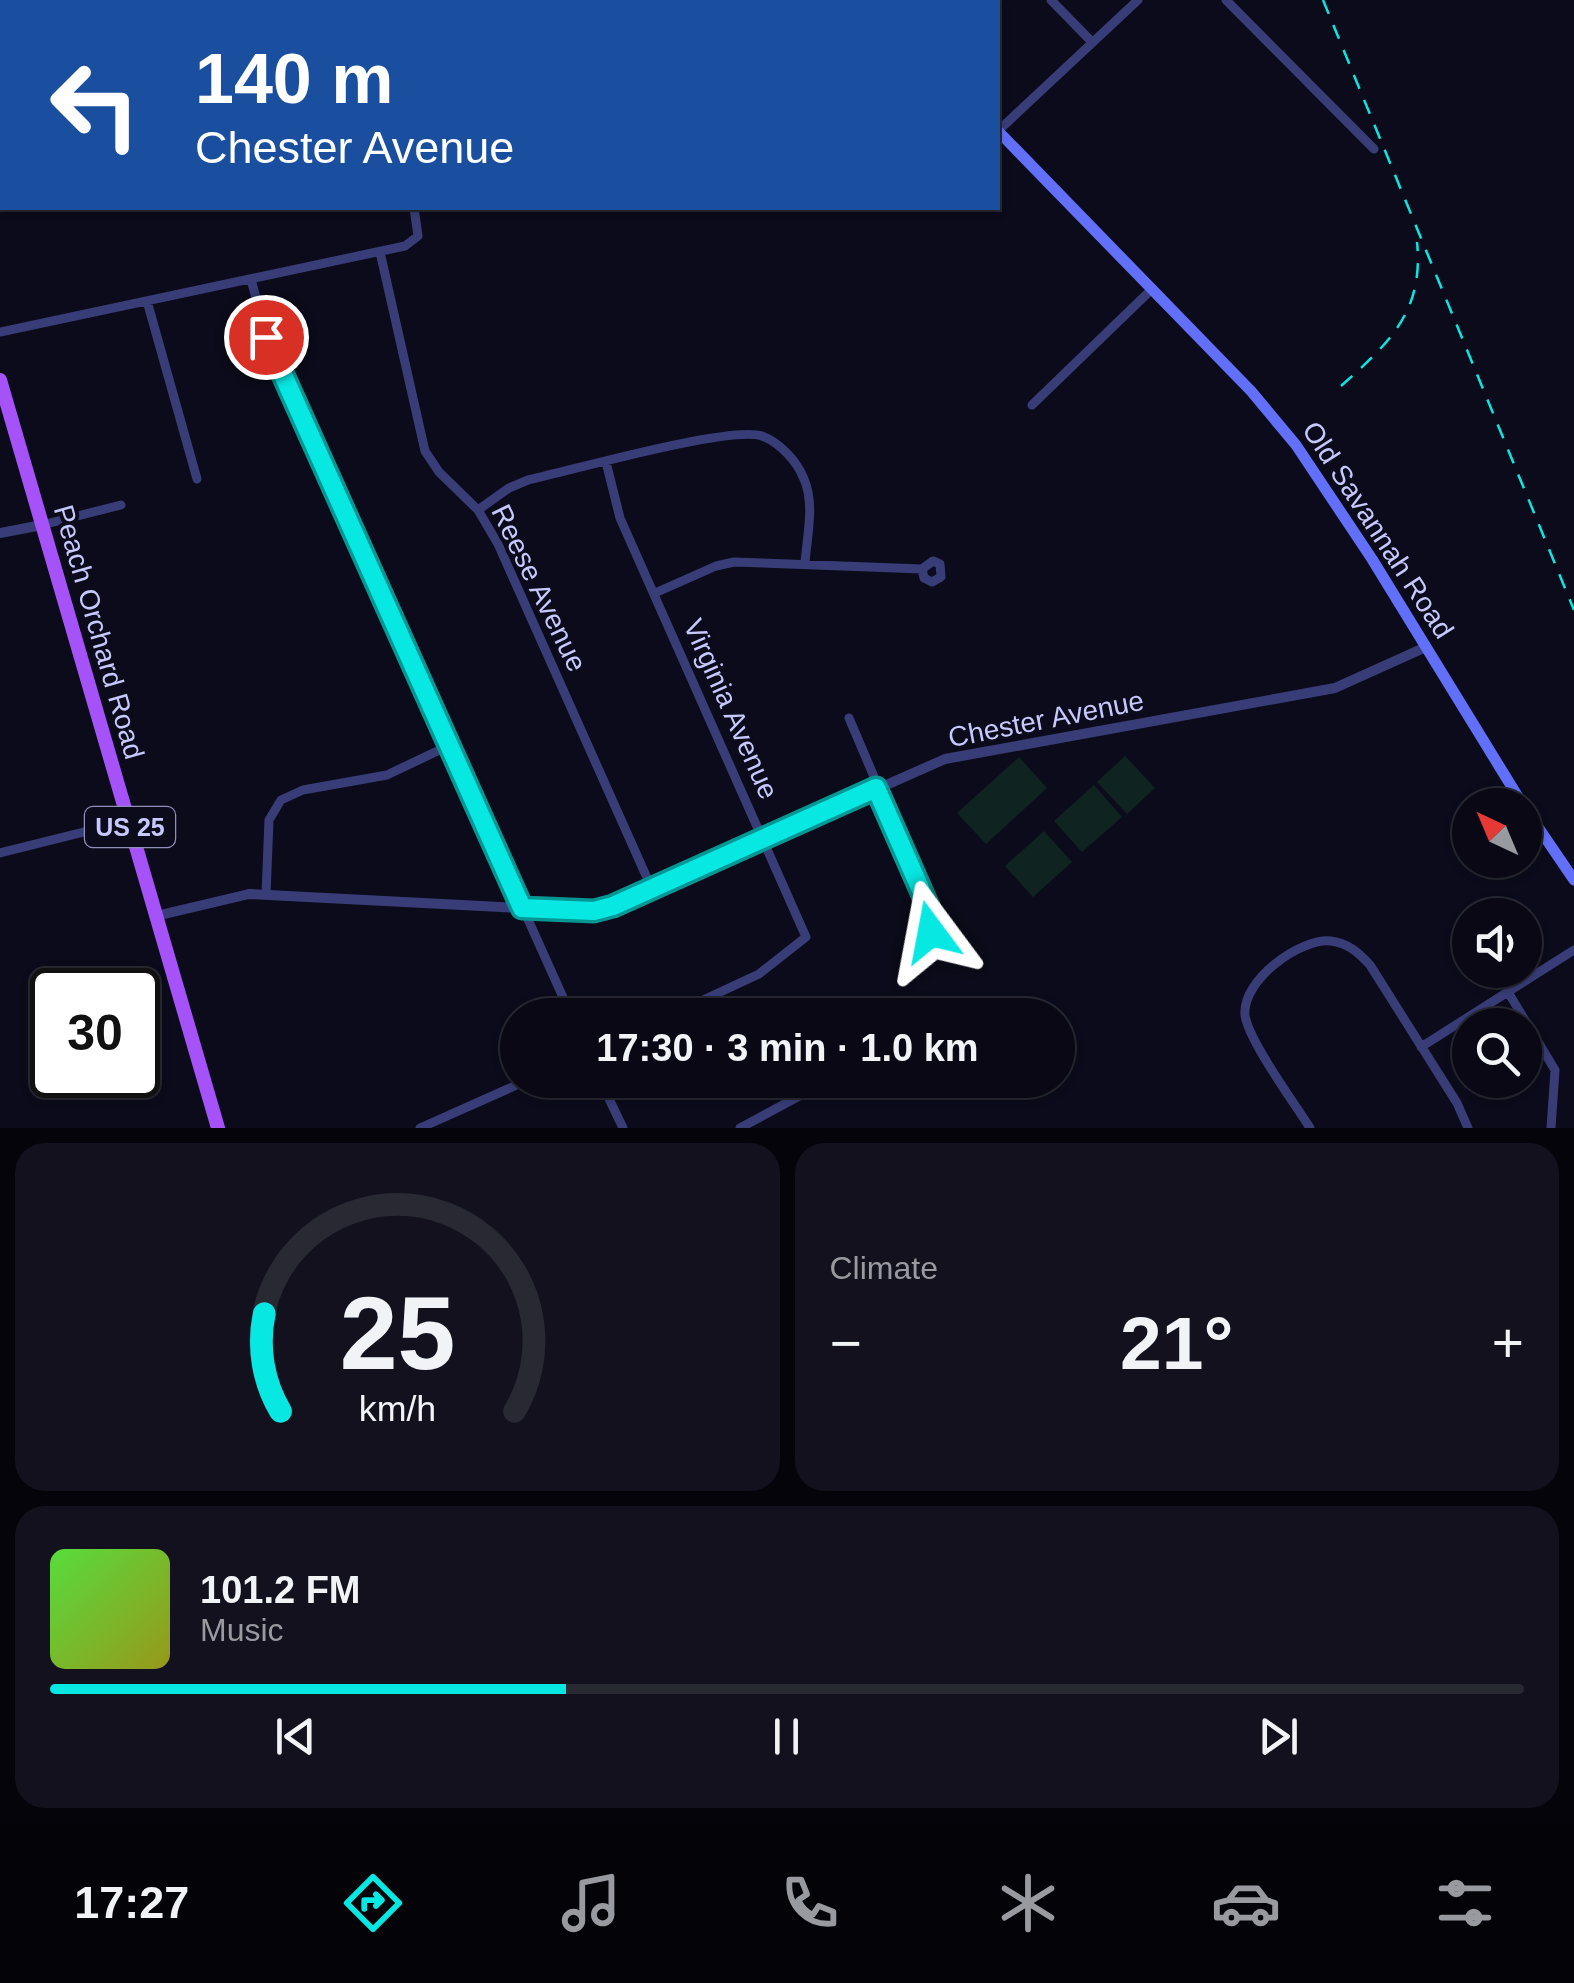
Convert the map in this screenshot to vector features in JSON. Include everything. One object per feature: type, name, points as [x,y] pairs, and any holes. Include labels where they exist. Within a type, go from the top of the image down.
[{"type":"main road","name":"Old Savannah Road","points":[[1000,133],[1251,390],[1296,445],[1320,476],[1512,788]]},
{"type":"main road","name":"Peach Orchard Road","points":[[0,380],[218,1128]]},
{"type":"main road","name":"Old Savannah Road","points":[[1542,833],[1574,880]]},
{"type":"street","points":[[1051,0],[1092,42]]},
{"type":"street","points":[[1000,129],[1138,0]]},
{"type":"street","points":[[1226,0],[1374,149]]},
{"type":"street","points":[[0,332],[405,246],[416,240],[419,223],[415,210]]},
{"type":"street","name":"Reese Avenue","points":[[380,252],[425,451],[439,472],[478,510],[498,544],[652,890]]},
{"type":"street","points":[[251,279],[266,337],[562,998]]},
{"type":"street","points":[[1032,405],[1152,289]]},
{"type":"street","points":[[148,302],[198,479]]},
{"type":"street","points":[[478,510],[520,483],[732,434],[762,436],[790,456],[804,479],[809,503],[805,563]]},
{"type":"street","name":"Virginia Avenue","points":[[606,462],[620,518],[806,937],[759,974],[707,998]]},
{"type":"street","points":[[0,533],[121,505]]},
{"type":"street","points":[[655,593],[725,563],[922,569]]},
{"type":"street","name":"Chester Avenue","points":[[156,916],[230,896],[266,894],[594,911],[652,890],[945,759],[1335,688],[1426,646]]},
{"type":"street","points":[[849,718],[934,920]]},
{"type":"street","points":[[266,894],[268,820],[281,800],[303,790],[387,775],[450,744]]},
{"type":"street","points":[[0,853],[128,821]]},
{"type":"street","points":[[1310,1128],[1246,1018],[1247,996],[1266,971],[1317,942],[1347,945],[1370,965],[1457,1102],[1468,1128]]},
{"type":"street","points":[[1421,1047],[1574,950]]},
{"type":"street","points":[[1508,992],[1555,1070],[1552,1128]]},
{"type":"street","points":[[420,1128],[500,1092]]},
{"type":"street","points":[[609,1098],[623,1128]]},
{"type":"street","points":[[740,1128],[796,1098]]},
{"type":"green space","points":[[1125,756],[1155,788],[1127,814],[1097,782]]},
{"type":"green space","points":[[1019,757],[1047,788],[986,844],[957,813]]},
{"type":"green space","points":[[1094,785],[1122,817],[1082,852],[1054,821]]},
{"type":"green space","points":[[1044,831],[1072,862],[1033,897],[1005,866]]},
{"type":"railway","points":[[1323,0],[1574,610]]},
{"type":"railway","points":[[1341,386],[1388,340],[1409,307],[1418,267],[1417,242]]},
{"type":"route","points":[[266,337],[522,908],[594,911],[613,906],[876,788],[934,920],[931,932]]}]
